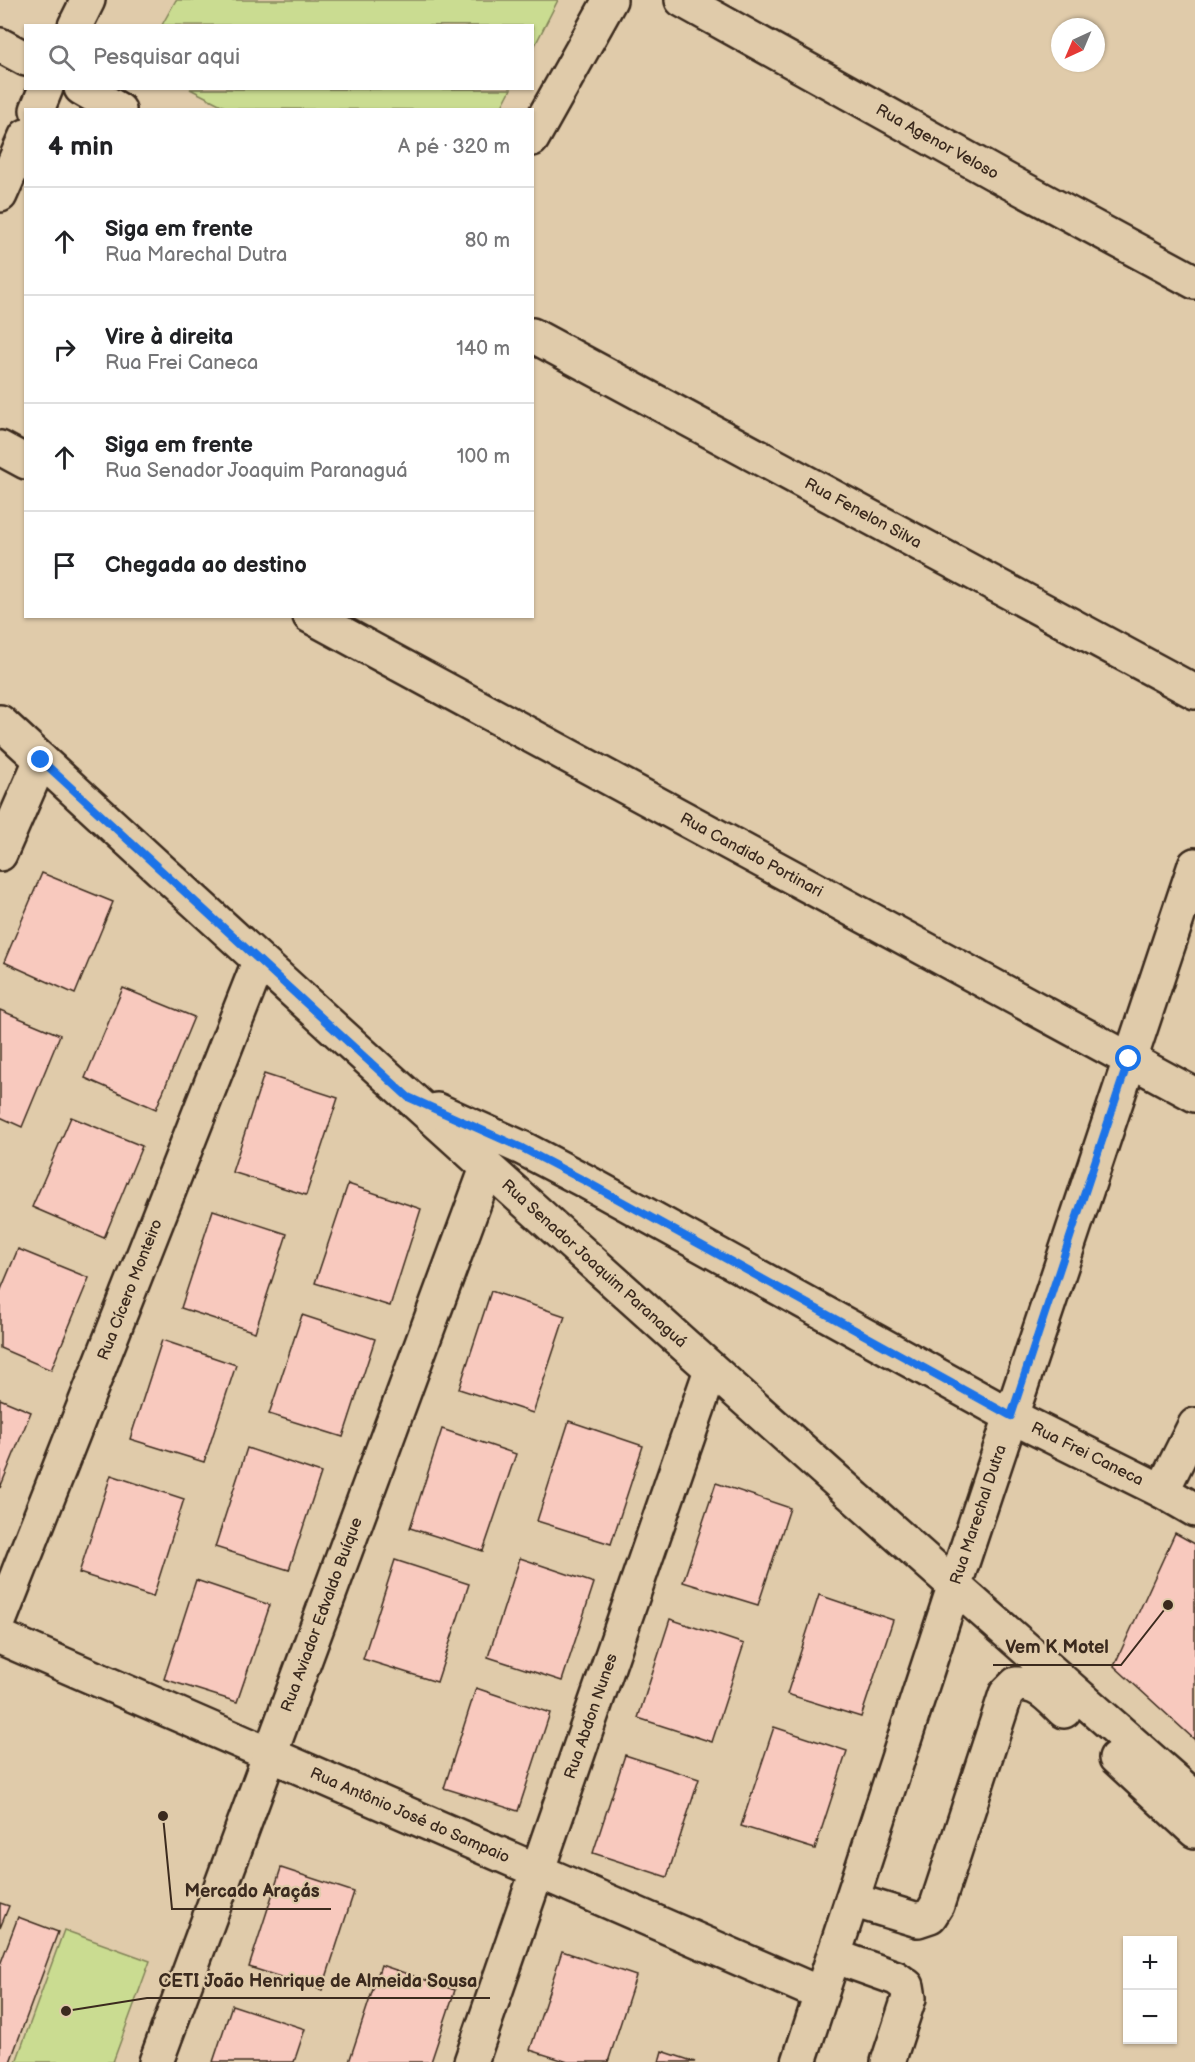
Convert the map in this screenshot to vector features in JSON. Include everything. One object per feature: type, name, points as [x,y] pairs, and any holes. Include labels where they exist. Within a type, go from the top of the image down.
[{"type":"street","points":[[76,24],[88,0]]},
{"type":"street","points":[[534,136],[610,0]]},
{"type":"street","name":"Rua Agenor Veloso","points":[[682,0],[1195,282]]},
{"type":"street","points":[[0,45],[24,57]]},
{"type":"street","points":[[38,108],[45,90]]},
{"type":"street","points":[[84,90],[116,108]]},
{"type":"street","points":[[0,195],[24,141]]},
{"type":"street","name":"Rua Fenelon Silva","points":[[534,336],[1195,692]]},
{"type":"street","points":[[0,448],[24,461]]},
{"type":"street","name":"Rua Candido Portinari","points":[[314,618],[1195,1095]]},
{"type":"street","name":"Rua Senador Joaquim Paranaguá","points":[[0,722],[259,962],[711,1371],[1195,1798]]},
{"type":"street","points":[[0,854],[41,760]]},
{"type":"street","name":"Rua Marechal Dutra","points":[[799,2062],[954,1587],[1195,865]]},
{"type":"street","name":"Rua Cícero Monteiro","points":[[0,1619],[259,962]]},
{"type":"street","name":"Rua Frei Caneca","points":[[408,1097],[522,1148],[585,1181],[1011,1416],[1162,1491],[1195,1510]]},
{"type":"street","name":"Rua Aviador Edvaldo Buíque","points":[[156,2062],[487,1168]]},
{"type":"street","name":"Rua Abdon Nunes","points":[[471,2062],[711,1371]]},
{"type":"street","points":[[1162,1491],[1195,1425]]},
{"type":"street","name":"Rua Antônio José do Sampaio","points":[[0,1637],[821,1994]]},
{"type":"street","points":[[852,1900],[918,1920],[930,1916],[937,1905],[1001,1706],[1006,1694],[1016,1684],[1030,1684],[1044,1692],[1195,1831]]},
{"type":"street","points":[[834,1956],[896,1978],[907,1986],[909,1998],[888,2062]]},
{"type":"green space","points":[[176,0],[558,0],[534,47],[534,24],[163,24]]},
{"type":"green space","points":[[192,90],[510,90],[501,108],[227,108]]},
{"type":"green space","points":[[64,1930],[150,1961],[113,2062],[16,2062]]},
{"type":"building","points":[[42,873],[113,902],[75,994],[4,962]]},
{"type":"building","points":[[123,988],[194,1017],[156,1109],[85,1078]]},
{"type":"building","points":[[0,1010],[60,1035],[22,1127],[0,1117]]},
{"type":"building","points":[[264,1074],[338,1098],[306,1195],[232,1172]]},
{"type":"building","points":[[71,1117],[142,1146],[104,1238],[32,1207]]},
{"type":"building","points":[[348,1184],[421,1209],[390,1306],[315,1283]]},
{"type":"building","points":[[213,1210],[287,1234],[255,1332],[181,1308]]},
{"type":"building","points":[[18,1249],[89,1278],[51,1370],[0,1348],[0,1292]]},
{"type":"building","points":[[491,1291],[565,1316],[533,1413],[459,1389]]},
{"type":"building","points":[[302,1315],[375,1339],[343,1437],[269,1414]]},
{"type":"building","points":[[162,1340],[236,1365],[204,1462],[130,1439]]},
{"type":"building","points":[[0,1399],[31,1412],[0,1488]]},
{"type":"building","points":[[569,1421],[643,1446],[611,1544],[537,1521]]},
{"type":"building","points":[[442,1429],[516,1454],[483,1551],[410,1528]]},
{"type":"building","points":[[247,1448],[321,1473],[289,1570],[215,1547]]},
{"type":"building","points":[[111,1475],[184,1499],[153,1597],[79,1573]]},
{"type":"building","points":[[716,1483],[790,1508],[758,1605],[683,1582]]},
{"type":"building","points":[[1175,1533],[1195,1544],[1195,1740],[1114,1666]]},
{"type":"building","points":[[520,1558],[594,1583],[562,1681],[488,1657]]},
{"type":"building","points":[[395,1560],[469,1584],[437,1682],[363,1659]]},
{"type":"building","points":[[196,1580],[270,1605],[237,1702],[164,1679]]},
{"type":"building","points":[[819,1595],[893,1620],[861,1717],[787,1694]]},
{"type":"building","points":[[670,1619],[744,1644],[712,1742],[638,1718]]},
{"type":"building","points":[[476,1688],[550,1713],[518,1811],[444,1788]]},
{"type":"building","points":[[774,1727],[847,1751],[815,1849],[741,1826]]},
{"type":"building","points":[[625,1755],[699,1779],[667,1877],[593,1853]]},
{"type":"building","points":[[281,1868],[354,1892],[322,1990],[249,1967]]},
{"type":"building","points":[[0,1903],[9,1906],[0,1928]]},
{"type":"building","points":[[18,1917],[58,1932],[10,2062],[0,2062],[0,1965]]},
{"type":"building","points":[[562,1951],[636,1976],[608,2062],[568,2062],[530,2050]]},
{"type":"building","points":[[381,1965],[455,1990],[431,2062],[349,2062]]},
{"type":"building","points":[[232,2005],[305,2029],[294,2062],[213,2062]]},
{"type":"building","points":[[662,2051],[695,2062],[659,2062]]},
{"type":"place","name":"Vem K Motel","points":[[1168,1605]]},
{"type":"place","name":"Mercado Araçás","points":[[163,1816]]},
{"type":"place","name":"CETI João Henrique de Almeida Sousa","points":[[66,2011]]},
{"type":"route","points":[[41,760],[408,1097],[522,1148],[585,1181],[1011,1416],[1129,1059]]}]
